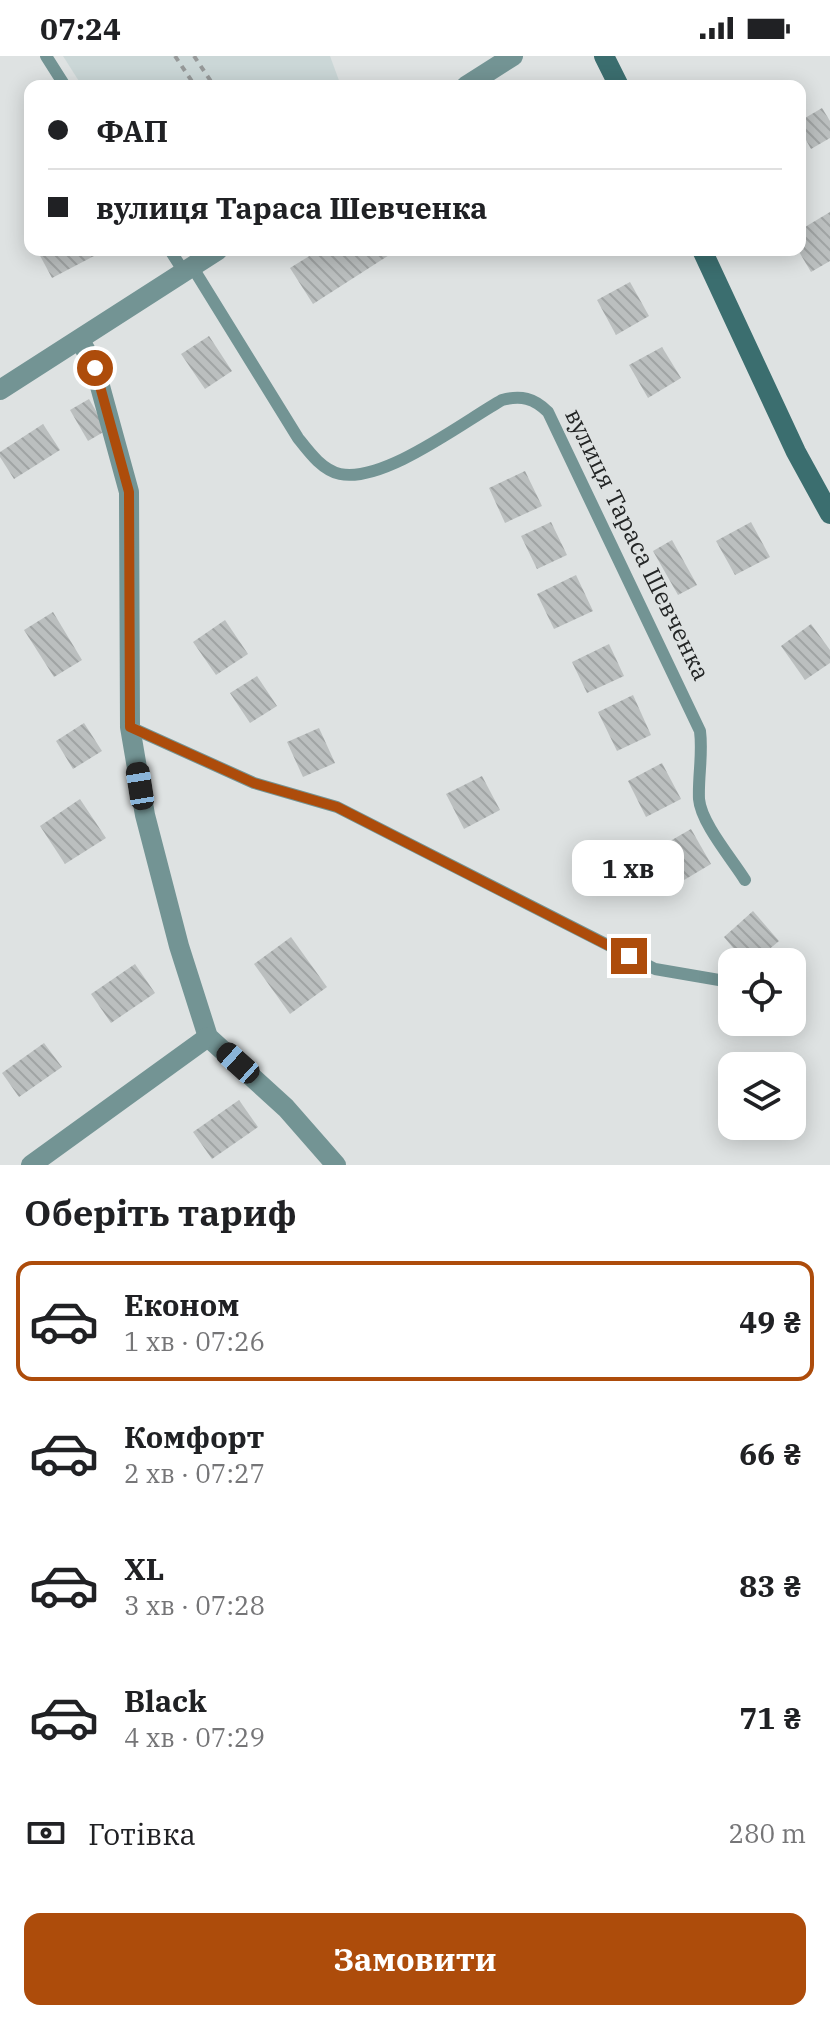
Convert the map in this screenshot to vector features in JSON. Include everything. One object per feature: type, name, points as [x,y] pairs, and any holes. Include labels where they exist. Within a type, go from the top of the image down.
[{"type":"main road","points":[[604,56],[616,80]]},
{"type":"main road","points":[[705,256],[796,452],[830,514]]},
{"type":"street","points":[[475,80],[513,56]]},
{"type":"street","points":[[0,390],[209,256]]},
{"type":"street","points":[[80,340],[95,368],[129,492],[130,727],[145,815],[179,946],[208,1037],[286,1108],[336,1165]]},
{"type":"street","points":[[31,1165],[208,1037]]},
{"type":"lane","points":[[46,56],[61,80]]},
{"type":"lane","name":"вулиця Тараса Шевченка","points":[[175,256],[188,270],[298,438],[313,457],[339,474],[377,471],[405,458],[502,400],[516,397],[531,399],[548,412],[700,731],[699,799],[702,814],[745,880]]},
{"type":"lane","points":[[130,727],[254,783],[337,807],[655,969],[718,980]]},
{"type":"path","points":[[175,56],[191,80]]},
{"type":"path","points":[[194,56],[210,80]]},
{"type":"shaded area","points":[[63,56],[330,56],[339,80],[78,80]]},
{"type":"building","points":[[822,108],[830,121],[830,138],[811,149],[806,140],[806,117]]},
{"type":"building","points":[[830,212],[830,261],[811,272],[802,256],[806,256],[806,226]]},
{"type":"building","points":[[40,256],[94,256],[52,278]]},
{"type":"building","points":[[309,256],[388,256],[313,304],[290,268]]},
{"type":"building","points":[[630,282],[649,316],[616,335],[597,300]]},
{"type":"building","points":[[209,336],[232,371],[205,389],[181,354]]},
{"type":"building","points":[[662,347],[681,378],[648,398],[629,365]]},
{"type":"building","points":[[89,399],[107,430],[88,441],[70,410]]},
{"type":"building","points":[[43,424],[60,450],[14,479],[0,452]]},
{"type":"building","points":[[525,471],[542,506],[505,523],[489,488]]},
{"type":"building","points":[[551,522],[567,555],[537,569],[521,536]]},
{"type":"building","points":[[751,522],[770,557],[735,575],[716,541]]},
{"type":"building","points":[[672,540],[697,585],[678,595],[653,551]]},
{"type":"building","points":[[576,575],[593,611],[554,629],[537,594]]},
{"type":"building","points":[[53,612],[82,660],[54,677],[24,630]]},
{"type":"building","points":[[225,620],[248,654],[216,675],[193,642]]},
{"type":"building","points":[[811,624],[830,650],[830,663],[805,680],[781,646]]},
{"type":"building","points":[[609,644],[624,676],[587,693],[572,662]]},
{"type":"building","points":[[257,676],[277,706],[250,723],[230,693]]},
{"type":"building","points":[[633,695],[651,735],[617,751],[598,712]]},
{"type":"building","points":[[84,723],[102,751],[73,769],[56,741]]},
{"type":"building","points":[[319,728],[335,763],[303,777],[287,742]]},
{"type":"building","points":[[662,763],[681,799],[646,817],[628,781]]},
{"type":"building","points":[[482,776],[500,810],[464,829],[446,794]]},
{"type":"building","points":[[80,799],[106,838],[65,864],[40,826]]},
{"type":"building","points":[[691,829],[711,864],[679,883],[658,848]]},
{"type":"building","points":[[753,911],[779,941],[771,948],[733,948],[724,937]]},
{"type":"building","points":[[291,937],[327,987],[290,1014],[254,964]]},
{"type":"building","points":[[135,964],[155,993],[111,1023],[91,994]]},
{"type":"building","points":[[44,1043],[62,1067],[19,1097],[2,1073]]},
{"type":"building","points":[[239,1100],[258,1127],[212,1159],[193,1132]]},
{"type":"route","points":[[95,368],[129,492],[130,727],[254,783],[337,807],[629,956]]}]
